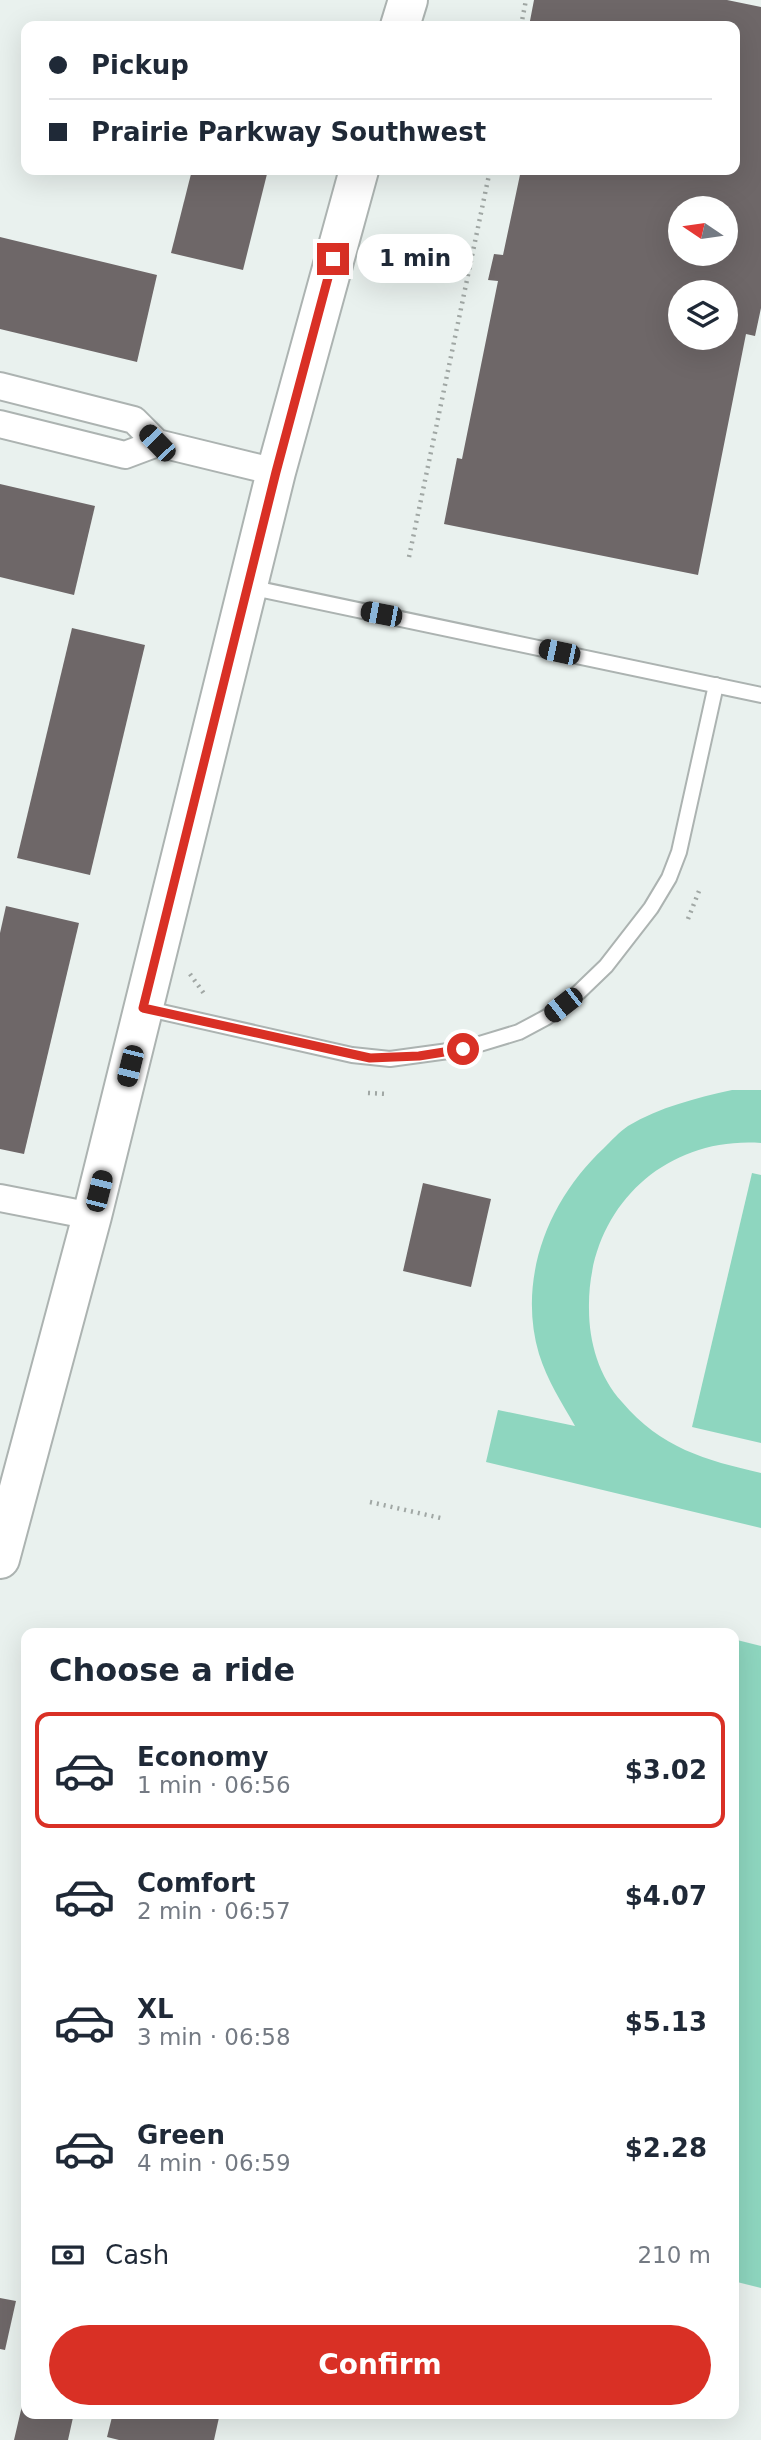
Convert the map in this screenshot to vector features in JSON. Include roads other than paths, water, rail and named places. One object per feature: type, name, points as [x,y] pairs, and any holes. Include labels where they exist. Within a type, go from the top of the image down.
[{"type":"street","points":[[402,21],[408,0]]},
{"type":"street","points":[[0,1559],[92,1216],[276,472],[358,175]]},
{"type":"street","points":[[0,386],[134,420],[157,443],[276,472]]},
{"type":"street","points":[[0,424],[125,455],[157,443]]},
{"type":"street","points":[[0,1198],[92,1216]]},
{"type":"lane","points":[[248,587],[761,695]]},
{"type":"lane","points":[[143,1008],[352,1055],[390,1059],[463,1049],[519,1032],[547,1017],[606,966],[651,908],[669,878],[679,852],[716,685]]}]
